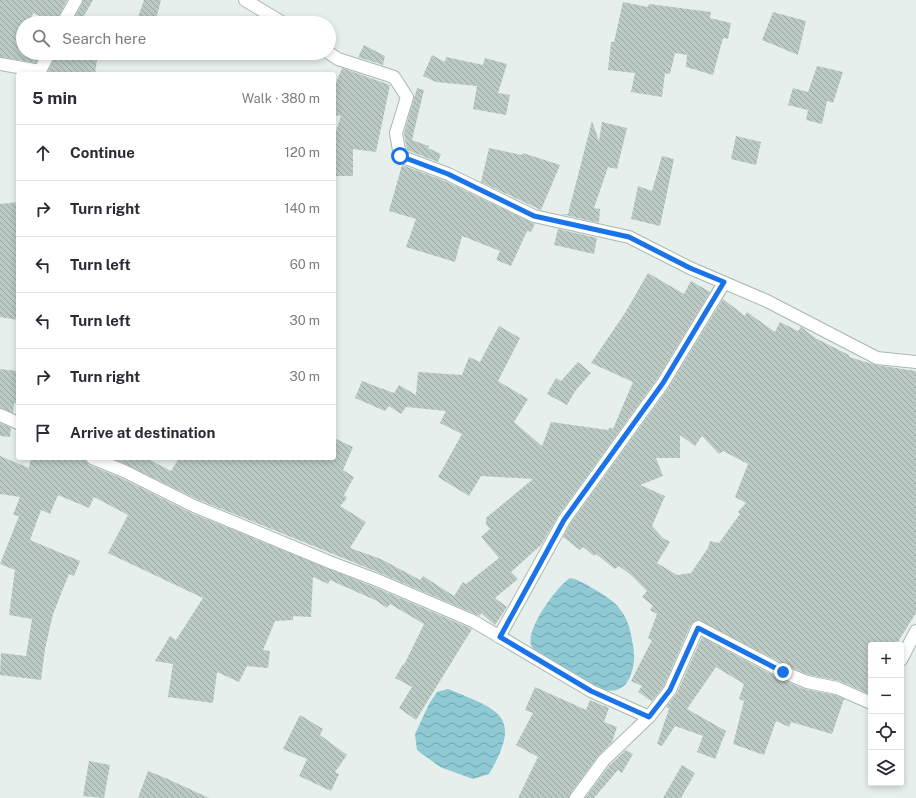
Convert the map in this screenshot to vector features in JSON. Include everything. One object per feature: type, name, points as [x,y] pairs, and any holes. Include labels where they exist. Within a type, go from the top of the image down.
[{"type":"street","points":[[67,16],[76,0]]},
{"type":"street","points":[[245,0],[271,16]]},
{"type":"street","points":[[336,58],[394,76],[407,97],[396,133],[400,156],[448,174],[534,216],[629,237],[690,268],[767,301],[877,358],[916,362]]},
{"type":"street","points":[[0,64],[40,71],[46,60]]},
{"type":"street","points":[[500,637],[564,520],[663,383],[724,282]]},
{"type":"street","points":[[0,415],[16,422]]},
{"type":"street","points":[[97,460],[124,471],[194,506],[377,580],[473,621],[591,691],[649,717]]},
{"type":"street","points":[[576,798],[604,760],[649,717],[670,690],[698,628],[783,672],[807,682],[837,688],[868,702]]},
{"type":"street","points":[[904,654],[916,631]]},
{"type":"water","points":[[570,578],[584,583],[608,598],[620,608],[624,615],[630,630],[634,660],[628,680],[622,688],[613,691],[593,687],[546,660],[532,647],[532,631],[543,610],[557,590]]},
{"type":"water","points":[[448,689],[481,703],[493,710],[501,718],[505,727],[504,739],[499,755],[489,774],[473,779],[440,767],[417,750],[415,734],[429,704],[437,692]]},
{"type":"building","points":[[0,0],[67,0],[59,16],[40,16],[33,13],[32,16],[16,16],[16,60],[0,57]]},
{"type":"building","points":[[83,0],[93,0],[84,16],[75,16]]},
{"type":"building","points":[[144,0],[161,0],[157,16],[138,16]]},
{"type":"building","points":[[623,2],[648,7],[649,4],[711,12],[710,18],[731,23],[728,39],[723,38],[713,75],[686,67],[687,55],[675,53],[670,74],[665,73],[662,97],[631,92],[635,73],[608,70],[611,42],[614,42]]},
{"type":"building","points":[[773,12],[806,21],[798,55],[762,40]]},
{"type":"building","points":[[364,45],[385,56],[383,65],[358,57]]},
{"type":"building","points":[[432,55],[445,62],[446,57],[483,65],[485,58],[507,64],[498,93],[510,95],[506,115],[473,109],[477,86],[436,82],[423,76]]},
{"type":"building","points":[[18,60],[38,60],[36,63]]},
{"type":"building","points":[[53,60],[97,60],[95,72],[48,72]]},
{"type":"building","points":[[817,66],[843,72],[833,103],[827,101],[822,124],[806,120],[808,110],[788,105],[793,88],[808,92]]},
{"type":"building","points":[[342,68],[390,85],[376,152],[353,149],[353,176],[336,176],[336,131],[341,116],[336,115],[336,83]]},
{"type":"building","points":[[417,88],[424,90],[412,140],[429,146],[428,148],[441,154],[438,162],[407,150],[404,133]]},
{"type":"building","points":[[592,121],[599,141],[602,122],[627,128],[617,169],[608,167],[594,208],[600,209],[599,223],[561,214],[568,214]]},
{"type":"building","points":[[736,136],[761,142],[756,165],[731,159]]},
{"type":"building","points":[[489,148],[522,155],[523,153],[560,165],[541,210],[481,182]]},
{"type":"building","points":[[662,156],[674,159],[660,226],[631,219],[638,186],[652,191]]},
{"type":"building","points":[[402,165],[445,181],[535,224],[531,232],[527,231],[511,266],[496,260],[500,251],[462,236],[455,262],[406,247],[416,219],[389,211]]},
{"type":"building","points":[[16,202],[16,320],[0,317],[0,204]]},
{"type":"building","points":[[558,229],[597,238],[594,254],[554,245]]},
{"type":"building","points":[[648,273],[684,294],[691,281],[710,292],[657,379],[558,516],[541,545],[511,572],[518,579],[495,598],[507,607],[495,625],[481,613],[480,616],[380,573],[197,499],[116,460],[150,460],[171,471],[178,460],[336,460],[336,439],[353,447],[343,470],[354,477],[344,495],[347,498],[340,506],[366,522],[350,548],[381,559],[420,580],[423,576],[454,596],[463,582],[466,584],[499,558],[481,537],[490,529],[486,524],[486,518],[533,479],[481,476],[469,496],[438,477],[462,434],[440,423],[446,411],[406,407],[401,414],[389,406],[385,411],[355,398],[362,381],[394,393],[399,385],[416,395],[418,372],[462,375],[469,357],[480,362],[499,326],[520,338],[498,381],[528,399],[514,422],[542,446],[551,422],[608,430],[610,427],[613,429],[633,382],[591,363],[625,313]]},
{"type":"building","points":[[723,299],[745,316],[747,312],[775,332],[780,322],[798,331],[801,327],[817,339],[849,355],[849,357],[876,365],[916,371],[916,613],[898,642],[868,642],[868,694],[840,681],[809,675],[786,665],[698,620],[691,624],[664,686],[652,701],[638,692],[642,686],[631,681],[652,640],[648,638],[657,614],[650,610],[653,606],[642,597],[647,591],[631,575],[619,566],[615,569],[596,554],[594,556],[583,547],[580,550],[563,537],[570,524],[669,387]],"holes":[[[680,435],[695,446],[702,436],[719,454],[723,451],[748,464],[735,497],[746,503],[738,512],[740,514],[719,543],[710,541],[708,548],[691,573],[677,575],[657,563],[670,542],[663,538],[652,526],[665,496],[640,485],[663,476],[656,458],[680,458]]]},
{"type":"building","points":[[578,362],[591,373],[576,390],[567,405],[547,394],[556,378],[561,381]]},
{"type":"building","points":[[0,369],[16,371],[16,404],[14,403],[13,413],[0,408]]},
{"type":"building","points":[[0,423],[11,428],[10,437],[0,436]]},
{"type":"building","points":[[0,456],[29,468],[31,460],[86,460],[89,465],[121,478],[191,513],[374,587],[472,629],[416,720],[399,708],[412,687],[395,678],[403,664],[404,665],[424,624],[390,604],[387,608],[377,601],[330,580],[328,584],[313,577],[311,617],[293,616],[293,620],[275,621],[263,650],[270,651],[268,668],[247,666],[239,682],[217,672],[213,703],[168,697],[173,664],[155,661],[170,636],[176,640],[203,598],[108,553],[128,515],[94,497],[89,508],[58,495],[50,514],[41,510],[30,540],[80,561],[74,576],[69,574],[53,614],[45,649],[41,680],[0,675],[1,653],[26,656],[32,619],[9,615],[15,570],[0,564],[19,516],[13,515],[20,497],[0,494]]},
{"type":"building","points":[[702,637],[780,679],[804,689],[835,695],[844,699],[832,734],[791,722],[789,727],[776,721],[764,755],[733,744],[744,701],[739,699],[744,684],[716,667],[687,709],[726,731],[715,759],[697,752],[703,736],[675,726],[662,746],[657,744],[669,709],[666,707],[677,693]]},
{"type":"building","points":[[535,687],[586,710],[590,700],[609,708],[604,722],[617,727],[612,742],[598,756],[570,794],[569,798],[518,798],[538,757],[516,745],[533,713],[525,710]]},
{"type":"building","points":[[300,715],[323,729],[320,735],[347,755],[335,772],[339,774],[331,791],[299,776],[307,759],[283,749]]},
{"type":"building","points":[[626,750],[633,754],[622,773],[618,770],[594,798],[585,798],[610,765]]},
{"type":"building","points":[[89,761],[110,765],[104,798],[83,796]]},
{"type":"building","points":[[682,765],[695,773],[681,798],[663,798]]},
{"type":"building","points":[[148,771],[168,779],[209,798],[138,798]]},
{"type":"route","points":[[400,156],[448,174],[534,216],[629,237],[690,268],[724,282],[663,383],[610,459],[564,520],[500,637],[591,691],[649,717],[670,690],[698,628],[783,672]]}]
